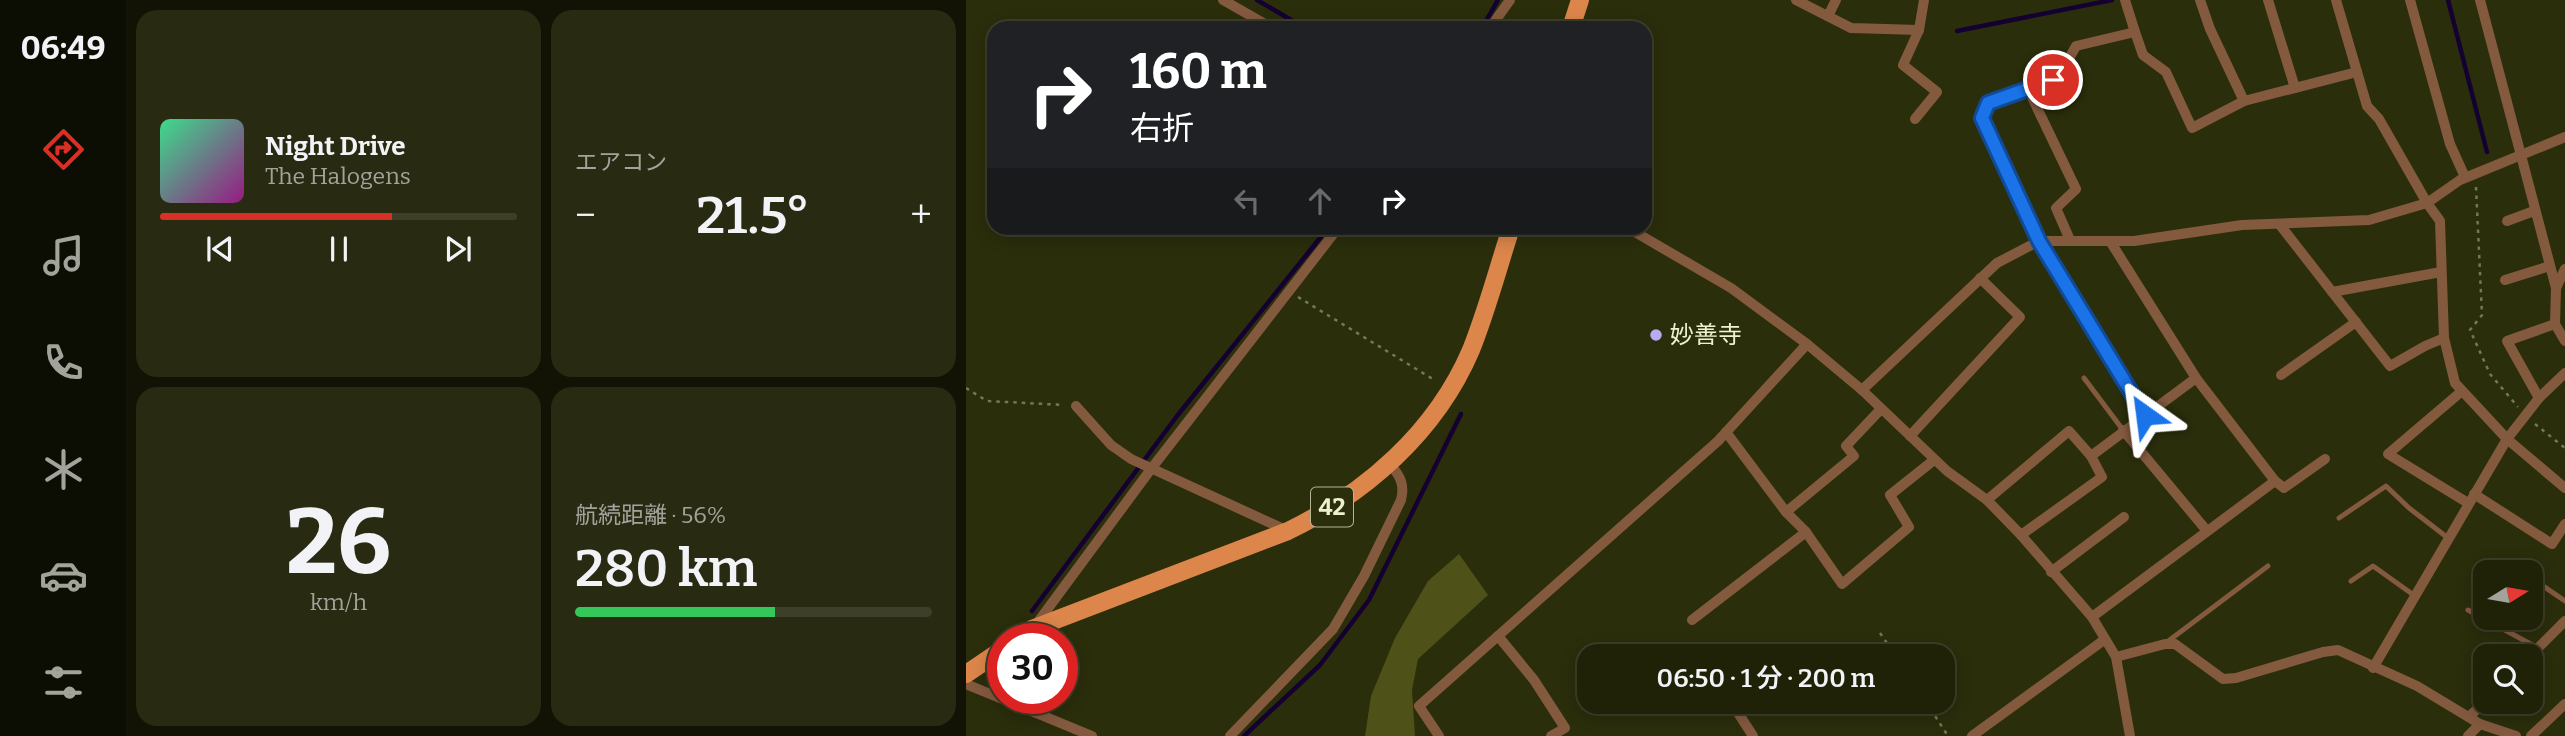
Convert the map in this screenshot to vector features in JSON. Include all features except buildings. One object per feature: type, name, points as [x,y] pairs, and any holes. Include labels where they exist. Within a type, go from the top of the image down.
[{"type":"main road","points":[[1573,21],[1580,0]]},
{"type":"main road","name":"42","points":[[1053,623],[1288,531],[1348,498],[1390,464],[1430,418],[1451,388],[1478,331],[1509,235]]},
{"type":"main road","points":[[966,674],[987,660]]},
{"type":"street","points":[[1223,0],[1260,21]]},
{"type":"street","points":[[1495,21],[1510,0]]},
{"type":"street","points":[[1796,0],[1852,28],[1919,30]]},
{"type":"street","points":[[1828,16],[1836,0]]},
{"type":"street","points":[[1915,119],[1937,92],[1903,65],[1919,30],[1924,0]]},
{"type":"street","points":[[2125,0],[2143,55],[2166,72],[2192,128],[2244,101],[2357,72]]},
{"type":"street","points":[[2200,0],[2210,29],[2244,101]]},
{"type":"street","points":[[2268,0],[2295,88]]},
{"type":"street","points":[[2336,0],[2367,106],[2379,119],[2440,221],[2444,338],[2455,383],[2507,439],[2565,488]]},
{"type":"street","points":[[2410,0],[2450,144],[2470,176]]},
{"type":"street","points":[[2480,0],[2556,288],[2555,324],[2565,341]]},
{"type":"street","points":[[2135,32],[2076,46],[2061,73],[2053,80],[1988,103],[1982,118],[2039,241],[2145,415]]},
{"type":"street","points":[[2028,89],[2076,189],[2056,208],[2070,240]]},
{"type":"street","points":[[1862,390],[1997,263],[2039,241],[2134,241],[2242,225],[2370,220],[2427,203],[2470,176],[2565,137]]},
{"type":"street","points":[[2507,221],[2534,211]]},
{"type":"street","points":[[2280,225],[2390,366],[2444,338]]},
{"type":"street","points":[[1033,623],[1333,235]]},
{"type":"street","points":[[1640,235],[1731,288],[1807,344],[1862,390],[1934,460],[1987,500],[2092,617],[2116,657],[2130,736]]},
{"type":"street","points":[[2110,241],[2196,377],[2274,481],[2284,488],[2325,459]]},
{"type":"street","points":[[2505,280],[2550,266]]},
{"type":"street","points":[[2556,288],[2565,269]]},
{"type":"street","points":[[2332,292],[2441,272]]},
{"type":"street","points":[[1910,436],[2020,317],[1980,278]]},
{"type":"street","points":[[2281,375],[2356,322]]},
{"type":"street","points":[[2539,398],[2507,341],[2555,324]]},
{"type":"street","points":[[1439,736],[1419,706],[1726,432],[1807,344]]},
{"type":"street","points":[[2373,668],[2507,439],[2539,398],[2565,373]]},
{"type":"street","points":[[2091,456],[2196,377]]},
{"type":"street","points":[[2462,391],[2388,454],[2552,544],[2565,524]]},
{"type":"street","points":[[1076,406],[1111,446],[1131,459],[1288,531]]},
{"type":"street","points":[[1786,512],[1854,456],[1846,446],[1881,409]]},
{"type":"street","points":[[2123,430],[2207,531]]},
{"type":"street","points":[[1987,500],[2069,431],[2091,456],[2102,477],[2021,535]]},
{"type":"street","points":[[1726,432],[1786,512],[1806,532],[1842,584],[1909,527],[1890,495],[1934,460]]},
{"type":"street","points":[[1230,736],[1334,629],[1364,576],[1401,500],[1404,488],[1399,475],[1390,464]]},
{"type":"street","points":[[2092,617],[2274,481]]},
{"type":"street","points":[[2051,572],[2124,517]]},
{"type":"street","points":[[1692,620],[1806,532]]},
{"type":"street","points":[[2542,644],[2565,621]]},
{"type":"street","points":[[1498,636],[1534,680],[1565,728],[1550,736]]},
{"type":"street","points":[[1972,736],[2104,640]]},
{"type":"street","points":[[2116,657],[2165,644],[2175,644],[2223,678],[2236,678],[2338,650],[2417,687],[2480,724],[2516,736]]},
{"type":"street","points":[[966,684],[1091,736]]},
{"type":"street","points":[[2531,736],[2565,704]]},
{"type":"street","points":[[2469,717],[2473,713]]},
{"type":"street","points":[[1739,714],[1753,736]]},
{"type":"street","points":[[2468,736],[2480,724]]},
{"type":"lane","points":[[2084,378],[2123,430]]},
{"type":"lane","points":[[2339,518],[2386,486],[2448,538]]},
{"type":"lane","points":[[2165,644],[2268,566]]},
{"type":"lane","points":[[2351,581],[2373,566],[2415,596]]},
{"type":"lane","points":[[2543,586],[2565,601]]},
{"type":"lane","points":[[2468,610],[2521,644]]},
{"type":"path","points":[[2470,176],[2482,315],[2470,330],[2490,374],[2525,416],[2565,448]]},
{"type":"path","points":[[1289,291],[1451,388]]},
{"type":"path","points":[[966,388],[987,401],[1076,406]]},
{"type":"path","points":[[1880,633],[1888,644]]},
{"type":"path","points":[[1934,714],[1948,736]]},
{"type":"green space","points":[[1459,554],[1488,595],[1418,659],[1412,690],[1415,736],[1365,736],[1371,696],[1395,638],[1428,581]]},
{"type":"waterway","points":[[1257,0],[1293,21]]},
{"type":"waterway","points":[[1486,21],[1498,0]]},
{"type":"waterway","points":[[1957,31],[2112,0]]},
{"type":"waterway","points":[[2448,0],[2487,152]]},
{"type":"waterway","points":[[1032,611],[1177,416],[1322,235]]},
{"type":"waterway","points":[[1244,736],[1320,665],[1369,600],[1461,414]]},
{"type":"place","name":"妙善寺","points":[[1656,335]]},
{"type":"route","points":[[2053,80],[1988,103],[1982,118],[2039,241],[2145,415]]}]
